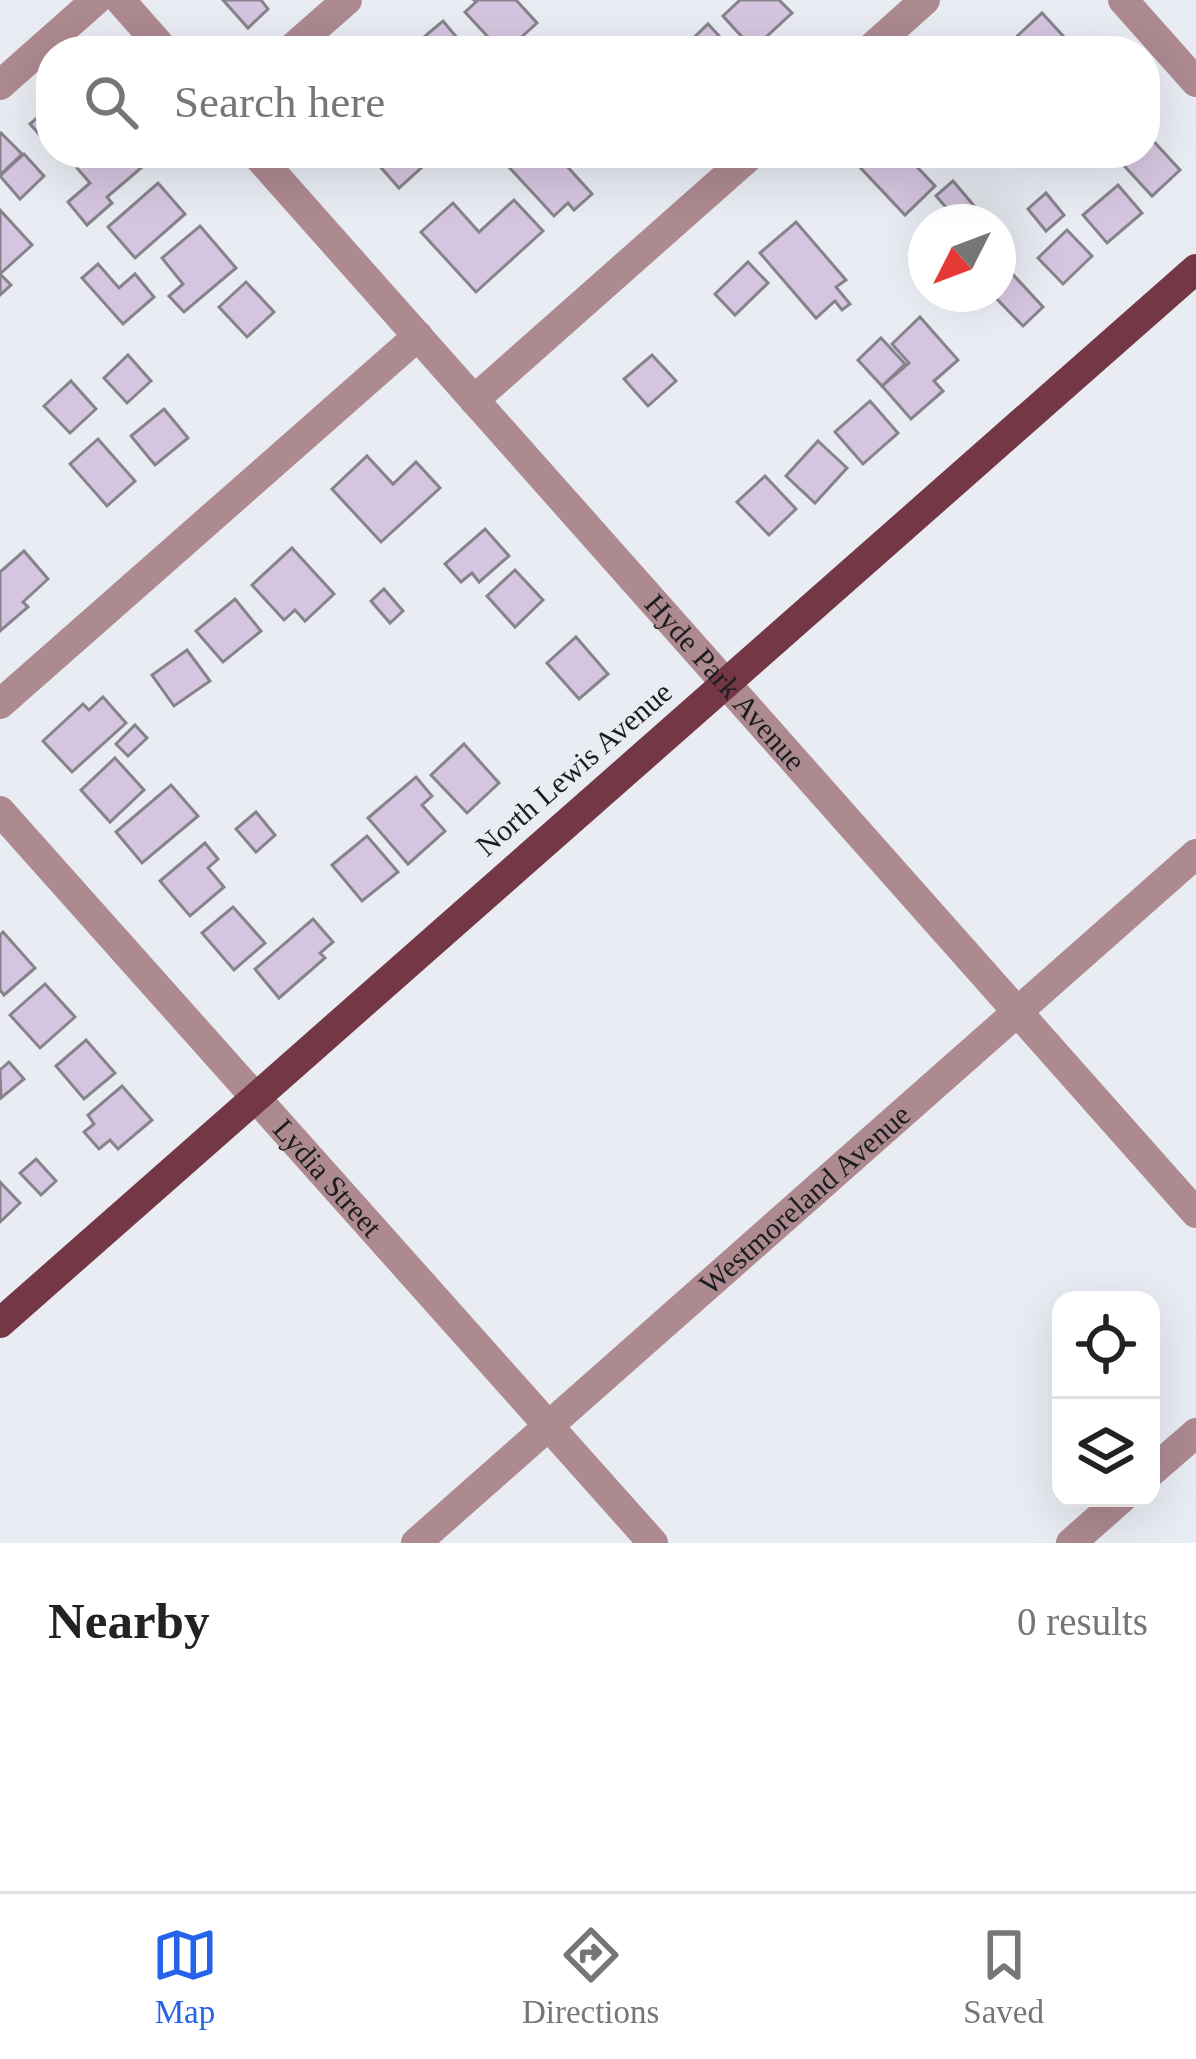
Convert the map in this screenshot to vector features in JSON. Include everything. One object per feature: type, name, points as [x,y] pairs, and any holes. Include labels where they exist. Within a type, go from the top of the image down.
[{"type":"main road","name":"North Lewis Avenue","points":[[0,1324],[1196,269]]},
{"type":"street","points":[[56,36],[97,0]]},
{"type":"street","points":[[120,0],[152,36]]},
{"type":"street","points":[[306,36],[347,0]]},
{"type":"street","points":[[885,36],[926,0]]},
{"type":"street","points":[[1123,0],[1155,36]]},
{"type":"street","points":[[1160,42],[1196,82]]},
{"type":"street","points":[[0,85],[36,53]]},
{"type":"street","name":"Hyde Park Avenue","points":[[268,168],[1196,1213]]},
{"type":"street","points":[[474,400],[736,168]]},
{"type":"street","points":[[0,704],[418,336]]},
{"type":"street","name":"Lydia Street","points":[[0,811],[653,1543]]},
{"type":"street","name":"Westmoreland Avenue","points":[[416,1543],[1196,854]]},
{"type":"street","points":[[1160,1464],[1196,1433]]},
{"type":"street","points":[[1071,1543],[1112,1507]]},
{"type":"building","points":[[223,0],[261,0],[268,9],[248,28]]},
{"type":"building","points":[[516,0],[537,23],[523,36],[487,36],[465,12],[476,2]]},
{"type":"building","points":[[740,0],[779,0],[792,13],[767,36],[741,36],[723,16]]},
{"type":"building","points":[[1042,13],[1063,36],[1017,36]]},
{"type":"building","points":[[443,21],[456,36],[425,36]]},
{"type":"building","points":[[708,24],[719,36],[696,36]]},
{"type":"building","points":[[0,134],[22,154],[0,175]]},
{"type":"building","points":[[1160,148],[1180,170],[1152,196],[1126,168],[1160,168]]},
{"type":"building","points":[[24,154],[44,176],[20,199],[0,176]]},
{"type":"building","points":[[77,168],[141,168],[107,197],[112,203],[87,225],[68,202],[90,183]]},
{"type":"building","points":[[381,168],[421,168],[399,188]]},
{"type":"building","points":[[510,168],[569,168],[592,194],[574,210],[568,203],[554,216]]},
{"type":"building","points":[[861,168],[918,168],[935,186],[916,204],[908,204],[905,215]]},
{"type":"building","points":[[953,181],[972,204],[943,204],[936,196]]},
{"type":"building","points":[[158,183],[185,214],[135,258],[108,227]]},
{"type":"building","points":[[1118,185],[1142,213],[1107,243],[1083,215]]},
{"type":"building","points":[[1046,193],[1064,215],[1046,231],[1028,209]]},
{"type":"building","points":[[514,200],[543,231],[476,292],[421,232],[453,203],[479,232]]},
{"type":"building","points":[[0,210],[32,245],[0,274]]},
{"type":"building","points":[[796,222],[846,280],[836,287],[850,304],[842,310],[835,301],[816,318],[760,253]]},
{"type":"building","points":[[200,226],[236,268],[184,312],[169,296],[183,284],[162,258]]},
{"type":"building","points":[[1067,230],[1092,256],[1063,284],[1038,258]]},
{"type":"building","points":[[748,262],[768,283],[735,315],[715,294]]},
{"type":"building","points":[[98,264],[119,288],[135,274],[154,297],[123,324],[82,278]]},
{"type":"building","points":[[0,274],[11,285],[0,295]]},
{"type":"building","points":[[1016,278],[1043,307],[1023,326],[1009,312],[1016,312]]},
{"type":"building","points":[[246,282],[274,312],[247,337],[219,307]]},
{"type":"building","points":[[920,317],[958,360],[934,381],[943,391],[911,419],[882,386],[909,363],[892,344]]},
{"type":"building","points":[[881,338],[905,364],[882,386],[858,360]]},
{"type":"building","points":[[128,355],[151,381],[127,403],[104,378]]},
{"type":"building","points":[[652,355],[676,381],[648,406],[624,379]]},
{"type":"building","points":[[71,381],[96,409],[70,433],[44,406]]},
{"type":"building","points":[[870,401],[898,433],[863,464],[835,432]]},
{"type":"building","points":[[164,409],[188,438],[155,465],[131,436]]},
{"type":"building","points":[[98,439],[135,481],[107,506],[70,464]]},
{"type":"building","points":[[818,441],[847,468],[815,503],[786,476]]},
{"type":"building","points":[[367,456],[393,484],[416,462],[440,488],[381,542],[332,489]]},
{"type":"building","points":[[765,476],[796,509],[769,535],[737,502]]},
{"type":"building","points":[[485,529],[509,556],[479,582],[472,573],[461,582],[445,564]]},
{"type":"building","points":[[292,548],[334,594],[305,621],[295,610],[284,620],[252,585]]},
{"type":"building","points":[[24,551],[48,579],[23,602],[28,607],[0,631],[0,572]]},
{"type":"building","points":[[515,570],[543,600],[515,627],[487,596]]},
{"type":"building","points":[[384,589],[403,611],[390,623],[371,601]]},
{"type":"building","points":[[235,599],[261,631],[223,662],[196,631]]},
{"type":"building","points":[[576,637],[608,674],[579,699],[547,663]]},
{"type":"building","points":[[187,650],[210,681],[174,706],[152,675]]},
{"type":"building","points":[[103,697],[126,723],[72,772],[43,741],[83,704],[89,710]]},
{"type":"building","points":[[135,725],[147,738],[128,756],[116,744]]},
{"type":"building","points":[[464,744],[499,783],[467,813],[431,775]]},
{"type":"building","points":[[115,758],[144,790],[110,822],[81,790]]},
{"type":"building","points":[[416,777],[432,796],[422,805],[445,831],[408,864],[368,818]]},
{"type":"building","points":[[171,785],[198,816],[142,863],[116,832]]},
{"type":"building","points":[[256,812],[275,835],[256,852],[236,829]]},
{"type":"building","points":[[367,836],[398,872],[362,901],[332,865]]},
{"type":"building","points":[[205,843],[218,859],[208,868],[224,887],[190,916],[160,881]]},
{"type":"building","points":[[233,907],[265,943],[234,970],[202,933]]},
{"type":"building","points":[[313,919],[333,942],[320,953],[325,958],[279,998],[255,969]]},
{"type":"building","points":[[3,932],[35,968],[4,995],[0,990]]},
{"type":"building","points":[[45,984],[75,1017],[40,1048],[10,1015]]},
{"type":"building","points":[[86,1040],[115,1073],[84,1099],[56,1066]]},
{"type":"building","points":[[9,1062],[24,1079],[1,1098],[0,1070]]},
{"type":"building","points":[[122,1086],[152,1120],[118,1149],[110,1140],[99,1149],[84,1132],[94,1124],[88,1115]]},
{"type":"building","points":[[36,1159],[56,1181],[41,1195],[20,1173]]},
{"type":"building","points":[[0,1182],[20,1203],[0,1222]]}]
